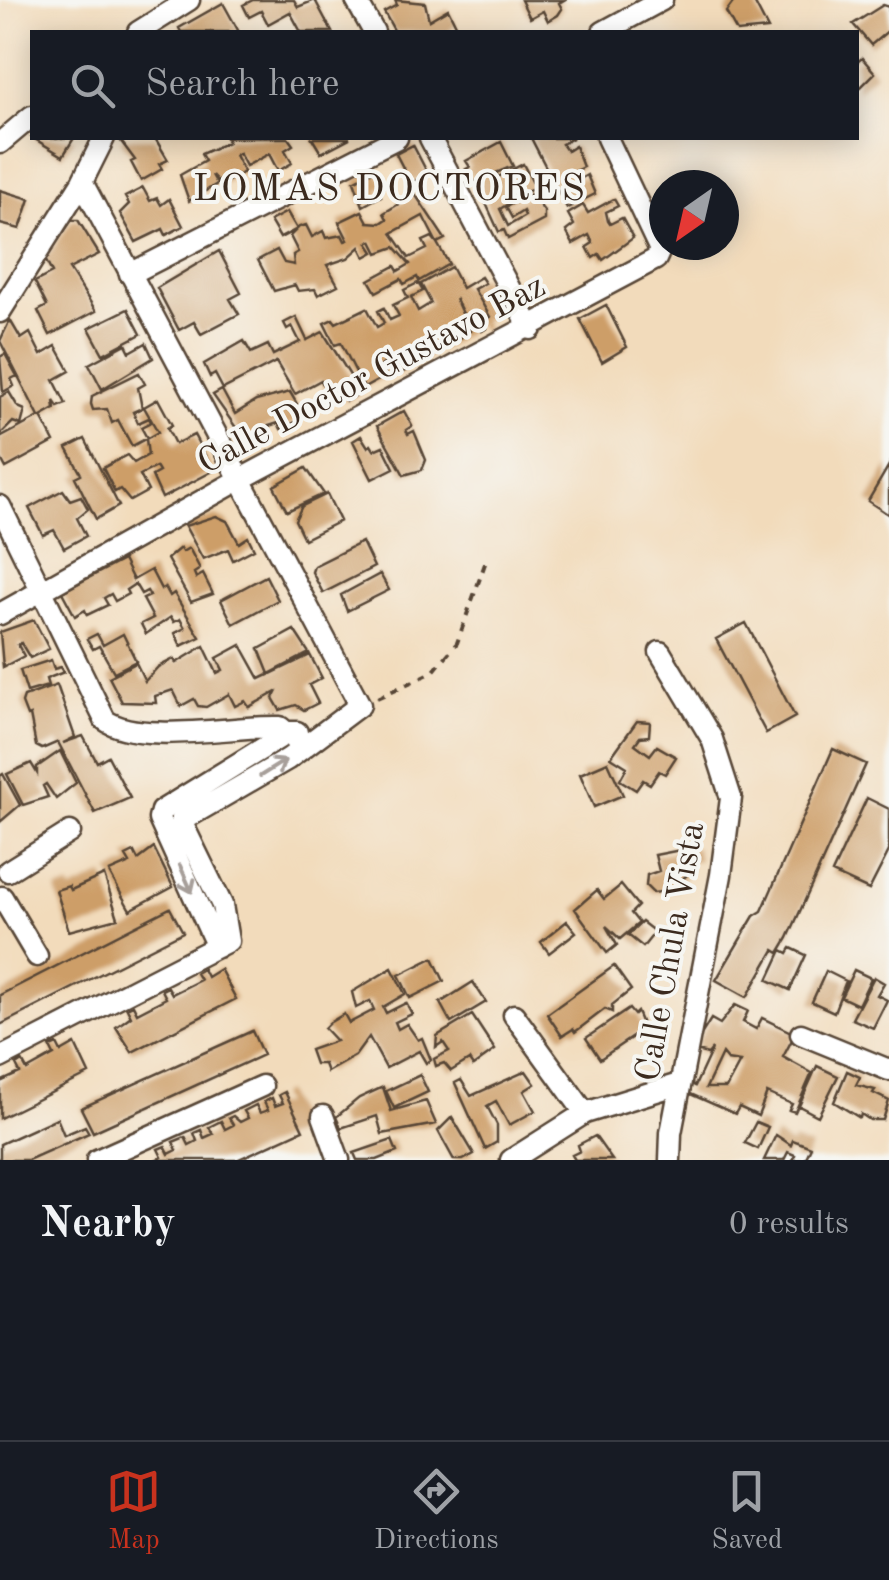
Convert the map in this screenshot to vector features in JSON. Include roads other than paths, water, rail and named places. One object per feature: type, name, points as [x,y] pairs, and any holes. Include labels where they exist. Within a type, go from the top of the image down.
[{"type":"street","points":[[147,29],[188,0]]},
{"type":"street","points":[[356,0],[373,30]]},
{"type":"street","points":[[607,30],[660,0]]},
{"type":"street","points":[[0,143],[30,118]]},
{"type":"street","points":[[0,312],[82,182],[103,140]]},
{"type":"street","points":[[130,274],[393,140]]},
{"type":"street","points":[[431,140],[531,329]]},
{"type":"street","name":"Calle Doctor Gustavo Baz","points":[[0,614],[239,480],[531,329],[660,254],[608,140]]},
{"type":"street","points":[[0,1058],[230,938],[222,905],[182,821],[202,796],[360,705],[82,182]]},
{"type":"street","points":[[0,506],[105,720],[113,726],[193,732],[272,727],[303,737]]},
{"type":"street","name":"Calle Chula Vista","points":[[660,652],[712,739],[731,798],[724,862],[680,1084],[670,1160]]},
{"type":"street","points":[[37,956],[1,898],[10,886],[4,868],[70,832]]},
{"type":"street","points":[[514,1016],[585,1113]]},
{"type":"street","points":[[801,1034],[889,1070]]},
{"type":"street","points":[[511,1160],[585,1113],[680,1084]]},
{"type":"street","points":[[97,1160],[262,1086]]},
{"type":"street","points":[[324,1116],[339,1160]]},
{"type":"district","name":"LOMAS DOCTORES","points":[[390,190]]}]
